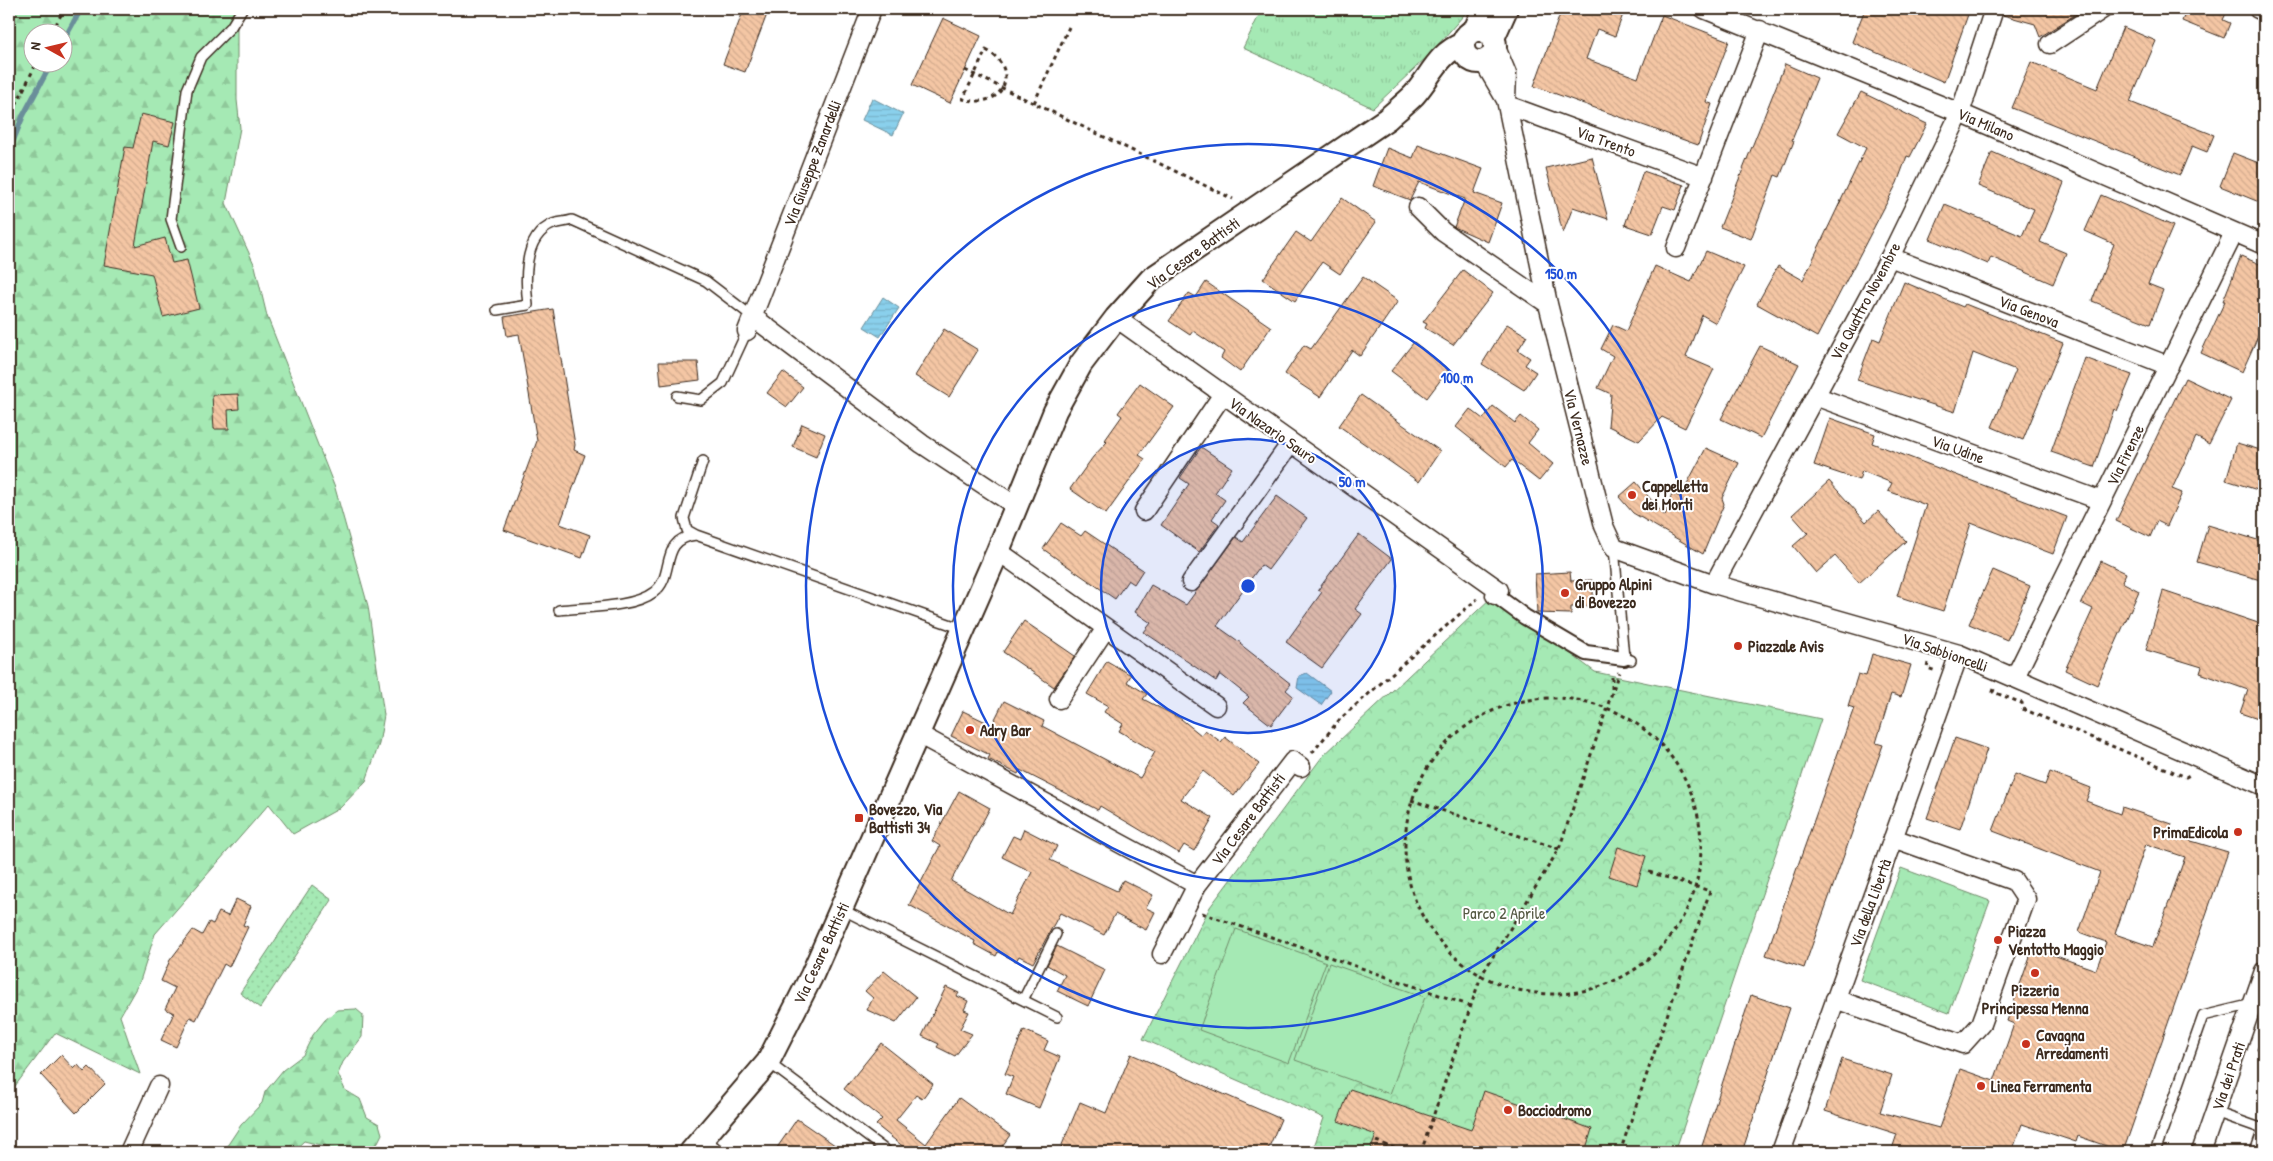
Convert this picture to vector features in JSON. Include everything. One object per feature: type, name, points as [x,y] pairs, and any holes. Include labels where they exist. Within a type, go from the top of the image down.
[{"type":"street","name":"Via Giuseppe Zanardelli","points":[[750,324],[872,9]]},
{"type":"street","points":[[1480,46],[1484,9]]},
{"type":"street","points":[[1480,46],[1506,9]]},
{"type":"street","name":"Via Milano","points":[[1704,9],[1760,30],[1960,113],[2264,246]]},
{"type":"street","name":"Via Quattro Novembre","points":[[1714,584],[1890,256],[1960,113],[1994,9]]},
{"type":"street","points":[[2050,44],[2103,9]]},
{"type":"street","points":[[2258,9],[2264,11]]},
{"type":"street","points":[[1676,248],[1760,30]]},
{"type":"street","name":"Via Cesare Battisti","points":[[698,1145],[768,1062],[812,975],[998,551],[1055,411],[1081,364],[1116,318],[1151,279],[1379,124],[1414,94],[1434,66],[1448,51],[1480,46]]},
{"type":"street","name":"Via Vernazze","points":[[1480,46],[1507,102],[1548,304],[1604,526],[1614,548]]},
{"type":"street","name":"Via Trento","points":[[1507,102],[1704,176]]},
{"type":"street","points":[[1418,207],[1443,232],[1548,304]]},
{"type":"street","name":"Via Firenze","points":[[2015,677],[2234,233]]},
{"type":"street","name":"Via Genova","points":[[1890,256],[2169,366]]},
{"type":"street","name":"Via Nazario Sauro","points":[[1116,318],[1494,590]]},
{"type":"street","points":[[750,324],[922,444],[1016,506]]},
{"type":"street","points":[[1144,511],[1223,394]]},
{"type":"street","name":"Via Udine","points":[[1815,396],[2102,501]]},
{"type":"street","points":[[1191,582],[1291,443]]},
{"type":"street","name":"Via Sabbioncelli","points":[[1614,548],[1714,584],[1840,623],[1959,654],[2264,786]]},
{"type":"street","points":[[998,551],[1216,706]]},
{"type":"street","points":[[1494,590],[1539,626],[1586,653],[1628,659]]},
{"type":"street","points":[[1059,699],[1106,628]]},
{"type":"street","name":"Via della Libertà","points":[[1781,1152],[1959,654]]},
{"type":"street","points":[[918,734],[1197,885]]},
{"type":"street","name":"Via Cesare Battisti","points":[[1162,954],[1188,908],[1197,885],[1293,761],[1301,766]]},
{"type":"street","points":[[1836,999],[1962,1044],[1981,1024],[2026,899],[2014,881],[1893,838]]},
{"type":"street","name":"Via dei Prati","points":[[2201,1152],[2264,971]]},
{"type":"street","points":[[128,1152],[159,1086]]},
{"type":"lane","points":[[181,247],[171,220],[186,90],[201,57],[231,28],[242,9]]},
{"type":"lane","points":[[497,310],[528,305],[525,282],[529,256],[538,237],[552,225],[572,220],[706,281],[750,324],[723,383],[701,400],[677,396]]},
{"type":"lane","points":[[703,461],[684,518],[687,530],[696,535],[963,629]]},
{"type":"lane","points":[[560,610],[639,601],[656,591],[667,569],[672,548],[684,536],[696,535]]},
{"type":"lane","points":[[1614,548],[1620,608],[1628,659]]},
{"type":"lane","points":[[841,909],[1057,1017]]},
{"type":"lane","points":[[1023,1000],[1056,934]]},
{"type":"lane","points":[[2155,1152],[2203,1016],[2253,1004]]},
{"type":"lane","points":[[768,1062],[888,1152]]},
{"type":"lane","points":[[2215,1112],[2264,1128],[2255,1152]]},
{"type":"lane","points":[[698,1145],[721,1152]]},
{"type":"path","points":[[57,22],[64,9]]},
{"type":"path","points":[[1034,103],[1070,27]]},
{"type":"path","points":[[986,50],[997,57],[1002,66],[1005,76],[1002,89],[997,96],[987,101],[975,102],[964,99],[986,50]]},
{"type":"path","points":[[965,70],[1254,210]]},
{"type":"path","points":[[9,119],[32,72]]},
{"type":"path","points":[[1301,766],[1340,719],[1494,590]]},
{"type":"path","points":[[1421,1152],[1481,976],[1559,849],[1607,706],[1628,659]]},
{"type":"path","points":[[1993,692],[2022,703],[2024,709],[2186,777],[2193,773]]},
{"type":"path","points":[[1530,698],[1579,698],[1607,706],[1640,724],[1673,756],[1695,801],[1701,827],[1701,862],[1696,887],[1677,928],[1648,960],[1619,980],[1590,990],[1562,995],[1508,988],[1481,976],[1457,960],[1440,942],[1419,911],[1408,880],[1404,845],[1411,800],[1432,759],[1455,733],[1477,717],[1504,704],[1530,698]]},
{"type":"path","points":[[1411,800],[1559,849]]},
{"type":"path","points":[[1620,1152],[1710,891],[1646,871]]},
{"type":"path","points":[[1188,908],[1471,1006]]},
{"type":"path","points":[[1376,1141],[1404,1152]]},
{"type":"green space","points":[[9,9],[237,9],[237,100],[240,128],[226,203],[255,266],[267,316],[335,488],[368,606],[384,715],[379,744],[366,781],[340,808],[293,834],[269,804],[155,934],[140,981],[120,1016],[140,1074],[55,1033],[9,1094]]},
{"type":"green space","points":[[1262,9],[1469,9],[1431,53],[1373,108],[1243,48]]},
{"type":"green space","name":"Parco 2 Aprile","points":[[1493,596],[1595,672],[1821,719],[1675,1152],[1312,1152],[1324,1118],[1143,1039],[1210,907],[1322,757]]},
{"type":"green space","points":[[1901,868],[1990,901],[1949,1013],[1860,980]]},
{"type":"green space","points":[[312,885],[332,900],[260,1008],[240,993]]},
{"type":"green space","points":[[1236,929],[1326,962],[1289,1063],[1199,1030]]},
{"type":"green space","points":[[1329,963],[1425,997],[1390,1094],[1295,1060]]},
{"type":"green space","points":[[356,1009],[363,1015],[362,1037],[343,1062],[338,1074],[345,1090],[360,1099],[367,1117],[379,1124],[382,1134],[376,1146],[341,1150],[304,1141],[292,1152],[223,1152],[241,1125],[262,1103],[265,1092],[283,1070],[303,1055],[313,1035],[325,1020],[337,1010]]},
{"type":"water","points":[[872,98],[903,114],[893,135],[862,120]]},
{"type":"water","points":[[883,297],[899,308],[880,337],[864,327]]},
{"type":"water","points":[[1307,673],[1331,691],[1321,705],[1297,688],[1299,676]]},
{"type":"building","points":[[744,9],[769,9],[745,72],[723,64]]},
{"type":"building","points":[[1562,9],[1625,9],[1615,36],[1597,29],[1586,59],[1638,78],[1662,15],[1729,41],[1706,102],[1712,104],[1698,145],[1534,86]]},
{"type":"building","points":[[1865,9],[1970,9],[1944,82],[1852,42]]},
{"type":"building","points":[[2004,9],[2084,9],[2040,37],[2035,24],[2003,15]]},
{"type":"building","points":[[2187,9],[2228,9],[2223,20],[2230,23],[2224,38],[2182,21]]},
{"type":"building","points":[[943,18],[981,36],[950,103],[912,85]]},
{"type":"building","points":[[2123,27],[2156,41],[2130,102],[2214,135],[2207,152],[2192,146],[2180,175],[2012,108],[2031,62],[2097,89]]},
{"type":"building","points":[[1785,64],[1817,78],[1792,140],[1794,141],[1780,177],[1775,175],[1751,239],[1720,227]]},
{"type":"building","points":[[1861,92],[1927,124],[1910,157],[1907,156],[1897,183],[1817,337],[1757,304],[1778,266],[1803,280],[1866,148],[1838,133]]},
{"type":"building","points":[[141,114],[175,122],[169,145],[153,141],[135,246],[165,238],[172,263],[187,260],[199,308],[163,317],[152,274],[104,265],[125,147],[133,148]]},
{"type":"building","points":[[1418,145],[1483,169],[1474,193],[1502,203],[1488,242],[1454,227],[1465,199],[1419,182],[1410,200],[1373,186],[1387,148],[1413,158]]},
{"type":"building","points":[[1992,152],[2064,183],[2040,242],[2066,253],[2053,284],[1991,257],[1988,264],[1930,239],[1945,204],[2022,236],[2034,209],[1978,186]]},
{"type":"building","points":[[2233,153],[2264,165],[2264,204],[2220,186]]},
{"type":"building","points":[[1592,157],[1608,219],[1573,207],[1563,233],[1546,168]]},
{"type":"building","points":[[1643,171],[1684,185],[1675,210],[1663,206],[1652,234],[1625,225]]},
{"type":"building","points":[[2101,195],[2173,226],[2148,284],[2163,290],[2150,324],[2092,301],[2114,244],[2085,231]]},
{"type":"building","points":[[1342,198],[1376,222],[1340,274],[1322,262],[1295,301],[1263,279],[1296,232],[1311,242]]},
{"type":"building","points":[[1706,251],[1744,267],[1716,323],[1702,315],[1686,357],[1714,369],[1685,428],[1662,417],[1639,441],[1608,426],[1611,394],[1598,388],[1613,356],[1601,349],[1613,325],[1626,331],[1655,266],[1691,282]]},
{"type":"building","points":[[2241,256],[2264,266],[2264,323],[2242,372],[2201,353],[2225,301],[2223,301]]},
{"type":"building","points":[[1463,270],[1493,293],[1453,345],[1425,328],[1427,324],[1423,322]]},
{"type":"building","points":[[1363,277],[1398,301],[1360,356],[1352,350],[1320,397],[1285,374],[1304,345],[1311,349]]},
{"type":"building","points":[[1206,282],[1271,327],[1240,372],[1221,358],[1224,352],[1193,331],[1190,335],[1169,321],[1189,293],[1196,297]]},
{"type":"building","points":[[1904,282],[1963,307],[1965,304],[2063,343],[2023,440],[1992,427],[2016,370],[1973,353],[1955,412],[1857,380],[1873,338],[1880,341]]},
{"type":"building","points":[[553,309],[575,445],[574,450],[585,455],[560,524],[590,535],[582,558],[504,530],[537,441],[519,334],[507,336],[504,317]]},
{"type":"building","points":[[1507,324],[1527,336],[1518,350],[1530,358],[1525,365],[1536,372],[1524,390],[1482,364]]},
{"type":"building","points":[[944,329],[978,350],[949,397],[915,376]]},
{"type":"building","points":[[1414,342],[1448,370],[1427,398],[1391,371]]},
{"type":"building","points":[[1760,346],[1799,364],[1761,438],[1721,419]]},
{"type":"building","points":[[2085,358],[2132,375],[2117,411],[2114,409],[2094,467],[2051,452]]},
{"type":"building","points":[[659,362],[698,362],[700,380],[661,385]]},
{"type":"building","points":[[783,372],[803,387],[787,407],[767,393]]},
{"type":"building","points":[[2185,378],[2231,400],[2209,444],[2196,437],[2172,489],[2182,493],[2167,526],[2157,521],[2150,537],[2116,521]]},
{"type":"building","points":[[1140,383],[1174,407],[1139,455],[1145,459],[1106,514],[1070,489],[1093,457],[1107,442],[1105,440],[1122,416],[1118,413]]},
{"type":"building","points":[[238,394],[239,409],[228,410],[229,429],[214,429],[212,395]]},
{"type":"building","points":[[1361,395],[1440,451],[1419,482],[1339,426]]},
{"type":"building","points":[[1493,406],[1515,423],[1521,416],[1538,430],[1528,443],[1553,464],[1539,481],[1512,460],[1506,467],[1456,427],[1470,409],[1483,419]]},
{"type":"building","points":[[1830,418],[1875,434],[1872,443],[2067,517],[2053,554],[1971,523],[1943,611],[1897,596],[1926,505],[1888,491],[1892,483],[1862,471],[1859,480],[1814,465]]},
{"type":"building","points":[[802,424],[825,434],[816,457],[793,447]]},
{"type":"building","points":[[2237,443],[2264,451],[2264,492],[2226,480]]},
{"type":"building","points":[[1201,447],[1232,468],[1215,493],[1225,500],[1212,519],[1219,524],[1199,552],[1161,525],[1189,484],[1180,478]]},
{"type":"building","points":[[1706,448],[1739,463],[1722,498],[1724,504],[1703,554],[1633,513],[1619,497],[1636,482],[1665,516],[1672,493],[1680,497]]},
{"type":"building","points":[[1829,481],[1866,522],[1878,511],[1906,541],[1859,583],[1835,556],[1816,573],[1793,546],[1808,533],[1792,515]]},
{"type":"building","points":[[1277,496],[1307,518],[1268,570],[1261,565],[1217,626],[1291,684],[1286,690],[1293,696],[1271,725],[1243,703],[1249,697],[1220,674],[1216,681],[1144,632],[1151,623],[1135,612],[1151,585],[1186,605],[1236,537],[1243,542]]},
{"type":"building","points":[[1061,523],[1081,536],[1085,531],[1143,570],[1134,584],[1128,580],[1115,599],[1043,549]]},
{"type":"building","points":[[2208,525],[2264,542],[2264,581],[2197,562]]},
{"type":"building","points":[[1359,534],[1392,559],[1355,609],[1362,614],[1322,668],[1286,642],[1322,592],[1318,590]]},
{"type":"building","points":[[2101,561],[2126,573],[2122,582],[2139,591],[2097,685],[2065,670],[2093,609],[2081,603]]},
{"type":"building","points":[[1993,570],[2030,586],[2007,640],[1969,624]]},
{"type":"building","name":"Gruppo Alpini di Bovezzo","points":[[1570,572],[1571,581],[1592,580],[1594,606],[1571,607],[1571,614],[1537,613],[1535,574]]},
{"type":"building","points":[[2163,591],[2264,625],[2264,721],[2240,713],[2248,690],[2200,673],[2202,667],[2146,650]]},
{"type":"building","points":[[1024,621],[1075,656],[1054,687],[1003,652]]},
{"type":"building","points":[[1872,654],[1911,665],[1901,697],[1891,694],[1876,743],[1883,745],[1804,968],[1766,955],[1854,708],[1848,706],[1858,674],[1866,676]]},
{"type":"building","points":[[1107,661],[1131,675],[1127,682],[1147,694],[1143,699],[1181,719],[1201,735],[1205,730],[1221,742],[1225,737],[1259,764],[1234,796],[1203,771],[1181,799],[1213,818],[1194,851],[1184,845],[1179,853],[1100,806],[1098,810],[1020,770],[1018,774],[988,759],[990,755],[951,736],[963,711],[992,725],[1004,701],[1044,721],[1042,726],[1140,778],[1155,752],[1119,731],[1123,724],[1104,712],[1108,706],[1087,694]]},
{"type":"building","points":[[1955,738],[1987,749],[1960,829],[1927,818]]},
{"type":"building","points":[[2050,772],[2091,788],[2086,801],[2120,814],[2122,807],[2172,824],[2168,834],[2228,852],[2123,1152],[2078,1136],[2076,1142],[2022,1124],[2012,1152],[1891,1152],[1897,1134],[1825,1111],[1842,1059],[1892,1075],[1880,1112],[1939,1128],[1960,1069],[1994,1081],[2014,1024],[2007,1021],[2033,948],[2096,970],[2106,942],[2079,932],[2100,872],[1993,831],[2015,774],[2045,785]],"holes":[[[2146,844],[2185,857],[2153,947],[2115,934]]]},
{"type":"building","points":[[959,791],[990,808],[951,881],[1010,915],[1032,872],[1002,857],[1013,836],[1020,839],[1024,829],[1057,846],[1050,860],[1117,891],[1123,880],[1153,895],[1146,908],[1155,912],[1146,930],[1115,914],[1104,935],[1060,913],[1033,963],[1019,956],[1016,961],[998,952],[996,956],[974,944],[975,941],[909,905],[940,846],[932,841]]},
{"type":"building","points":[[1618,847],[1646,856],[1637,885],[1609,876]]},
{"type":"building","points":[[236,899],[251,906],[243,925],[248,927],[229,967],[224,964],[196,1020],[190,1017],[176,1047],[161,1040],[174,1013],[165,1009],[175,988],[161,981],[170,960],[193,930],[202,935],[209,922],[213,924],[219,912],[228,916]]},
{"type":"building","points":[[1057,946],[1105,970],[1088,1006],[1057,991],[1065,975],[1047,965]]},
{"type":"building","points":[[884,971],[916,997],[896,1023],[867,1010],[873,998],[865,991]]},
{"type":"building","points":[[946,987],[959,993],[957,996],[968,1001],[964,1010],[969,1012],[960,1029],[972,1034],[955,1056],[937,1047],[939,1044],[922,1036]]},
{"type":"building","points":[[1751,995],[1790,1008],[1742,1152],[1700,1152]]},
{"type":"building","points":[[1024,1030],[1048,1041],[1044,1050],[1060,1057],[1039,1108],[1006,1094],[1013,1077],[1005,1074]]},
{"type":"building","points":[[881,1043],[933,1084],[922,1099],[916,1095],[896,1120],[926,1144],[959,1098],[1010,1135],[998,1152],[910,1152],[876,1125],[882,1119],[844,1089]]},
{"type":"building","points":[[1131,1054],[1281,1119],[1267,1152],[1059,1152],[1080,1102],[1106,1113]]},
{"type":"building","points":[[61,1055],[74,1069],[78,1065],[84,1072],[89,1067],[105,1084],[76,1113],[41,1075]]},
{"type":"building","points":[[1350,1089],[1471,1130],[1484,1091],[1592,1129],[1585,1152],[1370,1152],[1376,1135],[1338,1121]]},
{"type":"building","points":[[797,1119],[845,1152],[774,1152]]},
{"type":"waterway","points":[[72,25],[81,9]]},
{"type":"waterway","points":[[9,151],[23,116],[47,72]]},
{"type":"place","name":"Cappelletta dei Morti","points":[[1632,495]]},
{"type":"place","name":"Gruppo Alpini di Bovezzo","points":[[1565,593]]},
{"type":"place","name":"Piazzale Avis","points":[[1738,646]]},
{"type":"place","name":"Adry Bar","points":[[970,730]]},
{"type":"place","name":"Bovezzo, Via Battisti 34","points":[[859,818]]},
{"type":"place","name":"PrimaEdicola","points":[[2238,832]]},
{"type":"place","name":"Piazza Ventotto Maggio","points":[[1998,940]]},
{"type":"place","name":"Pizzeria Principessa Menna","points":[[2035,973]]},
{"type":"place","name":"Cavagna Arredamenti","points":[[2026,1044]]},
{"type":"place","name":"Linea Ferramenta","points":[[1981,1086]]},
{"type":"place","name":"Bocciodromo","points":[[1508,1110]]}]
